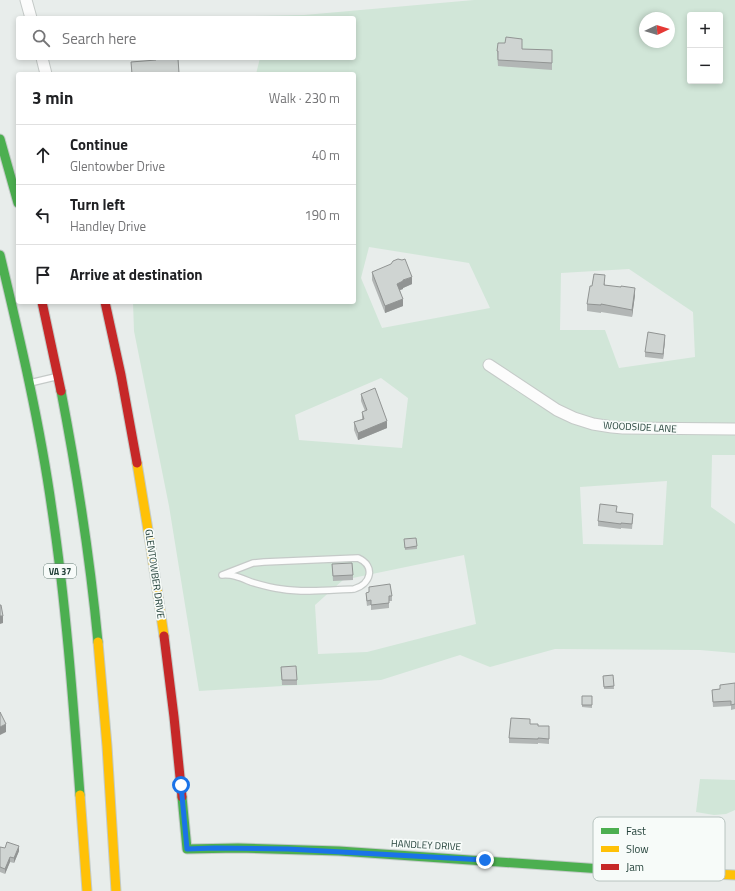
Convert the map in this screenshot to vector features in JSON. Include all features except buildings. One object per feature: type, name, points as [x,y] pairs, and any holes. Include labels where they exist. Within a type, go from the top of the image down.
[{"type":"main road","points":[[0,139],[16,196]]},
{"type":"main road","name":"VA 37","points":[[0,255],[30,383],[51,503],[70,658],[86,891]]},
{"type":"main road","name":"VA 37","points":[[42,304],[58,377],[81,502],[94,602],[103,692],[116,891]]},
{"type":"main road","name":"GLENTOWBER DRIVE","points":[[105,304],[132,434],[154,568],[175,722],[187,849]]},
{"type":"main road","name":"HANDLEY DRIVE","points":[[187,849],[274,848],[593,868]]},
{"type":"main road","name":"HANDLEY DRIVE","points":[[725,875],[735,875]]},
{"type":"street","points":[[26,0],[30,16]]},
{"type":"street","points":[[42,60],[46,72]]},
{"type":"street","name":"WOODSIDE LANE","points":[[489,366],[557,410],[574,418],[593,424],[623,428],[735,429]]},
{"type":"lane","points":[[30,383],[58,377]]},
{"type":"lane","points":[[358,558],[363,560],[368,566],[369,573],[368,579],[365,583],[354,589],[300,591],[262,585],[236,576],[227,575],[222,576],[253,563],[358,558]]},
{"type":"green space","points":[[474,0],[735,0],[735,455],[712,455],[711,507],[735,524],[735,653],[700,650],[555,649],[490,667],[460,655],[381,680],[199,691],[169,506],[134,331],[133,304],[356,304],[356,72],[256,72],[260,60],[356,60],[356,16],[256,16],[304,15]],"holes":[[[369,247],[469,263],[490,308],[382,328],[361,278]],[[629,269],[693,312],[695,357],[619,368],[605,330],[560,330],[561,273]],[[381,378],[408,398],[402,448],[299,440],[295,415]],[[667,481],[663,545],[583,544],[580,487]],[[464,555],[476,624],[367,652],[318,654],[315,605],[343,580]]]},
{"type":"green space","points":[[700,779],[735,780],[735,810],[726,814],[714,815],[696,812]]},
{"type":"traffic: fast","points":[[0,139],[16,196]]},
{"type":"traffic: fast","points":[[0,255],[36,414],[52,510],[65,616],[80,795]]},
{"type":"traffic: fast","points":[[61,391],[82,516],[98,642]]},
{"type":"traffic: fast","points":[[182,797],[187,849],[238,848],[339,851],[593,868]]},
{"type":"traffic: slow","points":[[137,463],[164,636]]},
{"type":"traffic: slow","points":[[98,642],[107,746],[116,891]]},
{"type":"traffic: slow","points":[[80,795],[87,891]]},
{"type":"traffic: slow","points":[[725,875],[735,875]]},
{"type":"traffic: jam","points":[[42,304],[61,391]]},
{"type":"traffic: jam","points":[[105,304],[121,375],[137,463]]},
{"type":"traffic: jam","points":[[164,636],[182,797]]},
{"type":"route","points":[[181,785],[187,849],[274,848],[485,860]]}]
